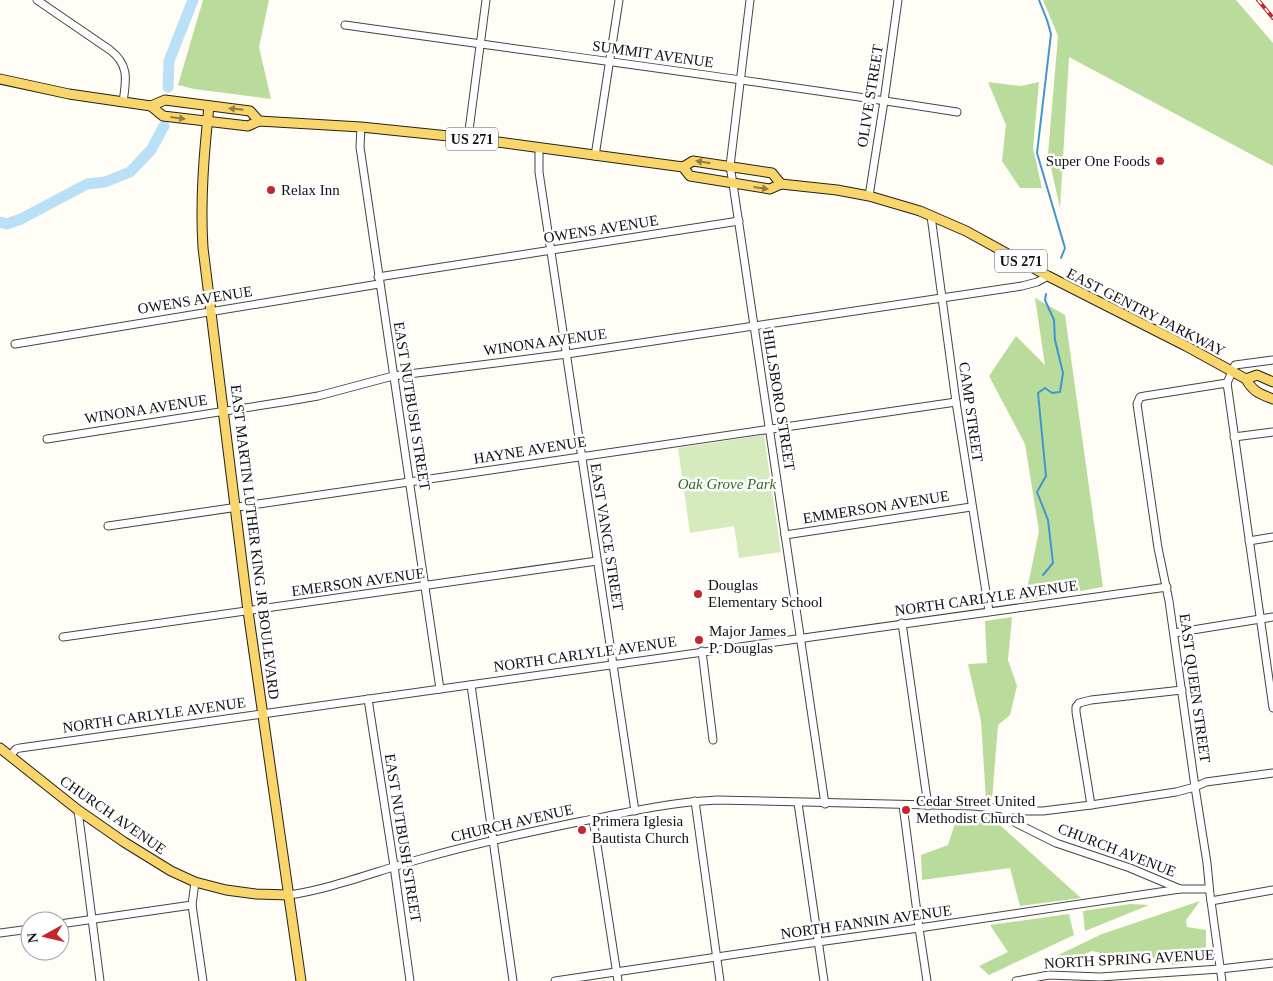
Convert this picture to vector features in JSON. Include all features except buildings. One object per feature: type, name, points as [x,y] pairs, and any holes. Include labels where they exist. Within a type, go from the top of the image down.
[{"type":"main road","name":"EAST GENTRY PARKWAY","points":[[0,78],[69,94],[151,106],[165,100],[250,111],[259,121]]},
{"type":"main road","name":"EAST GENTRY PARKWAY","points":[[151,106],[162,116],[248,126],[259,121],[361,127],[468,138],[683,167],[693,160],[772,173],[781,184]]},
{"type":"main road","name":"EAST MARTIN LUTHER KING JR BOULEVARD","points":[[209,106],[203,172],[203,248],[248,611],[301,981]]},
{"type":"main road","name":"EAST GENTRY PARKWAY","points":[[683,167],[690,176],[734,184],[770,189],[781,184],[837,190],[869,196],[931,216],[966,231],[1246,379],[1250,388],[1273,406]]},
{"type":"main road","name":"EAST GENTRY PARKWAY","points":[[1246,379],[1257,376],[1273,382]]},
{"type":"main road","name":"US 271","points":[[1257,392],[1273,399]]},
{"type":"main road","name":"CHURCH AVENUE","points":[[0,748],[78,810],[124,842],[172,871],[195,882],[214,888],[289,895]]},
{"type":"street","points":[[37,0],[119,58],[126,74],[123,102]]},
{"type":"street","points":[[468,138],[486,0]]},
{"type":"street","points":[[595,156],[619,0]]},
{"type":"street","name":"HILLSBORO STREET","points":[[750,0],[730,166],[825,804]]},
{"type":"street","name":"OLIVE STREET","points":[[869,196],[898,0]]},
{"type":"street","name":"SUMMIT AVENUE","points":[[345,24],[957,112]]},
{"type":"street","name":"EAST NUTBUSH STREET","points":[[361,127],[360,148],[440,689]]},
{"type":"street","name":"EAST VANCE STREET","points":[[539,148],[539,172],[635,811]]},
{"type":"street","name":"CAMP STREET","points":[[931,216],[971,506],[988,611]]},
{"type":"street","name":"OWENS AVENUE","points":[[15,344],[211,312],[551,250],[739,221]]},
{"type":"street","name":"WINONA AVENUE","points":[[47,439],[318,396],[393,376],[567,354],[942,299],[1022,286],[1037,282],[1048,276]]},
{"type":"street","points":[[1273,360],[1236,365],[1227,383],[1273,708]]},
{"type":"street","name":"EAST QUEEN STREET","points":[[1222,981],[1174,633],[1167,587],[1158,548],[1137,407],[1142,396],[1227,383]]},
{"type":"street","name":"HAYNE AVENUE","points":[[108,526],[956,402]]},
{"type":"street","points":[[1234,437],[1273,432]]},
{"type":"street","name":"EMMERSON AVENUE","points":[[785,535],[971,506]]},
{"type":"street","points":[[1249,541],[1273,538]]},
{"type":"street","name":"EMERSON AVENUE","points":[[63,637],[597,561]]},
{"type":"street","name":"NORTH CARLYLE AVENUE","points":[[10,756],[16,749],[20,748],[1167,587]]},
{"type":"street","points":[[1174,633],[1273,617]]},
{"type":"street","points":[[902,623],[928,806]]},
{"type":"street","points":[[702,651],[713,740]]},
{"type":"street","points":[[471,685],[514,981]]},
{"type":"street","points":[[1091,805],[1076,712],[1076,707],[1079,703],[1182,690]]},
{"type":"street","name":"EAST NUTBUSH STREET","points":[[368,699],[410,981]]},
{"type":"street","points":[[1003,809],[1025,811],[1091,805],[1176,792],[1206,782],[1273,772]]},
{"type":"street","name":"CHURCH AVENUE","points":[[289,895],[320,889],[394,866],[494,839],[635,811],[695,801],[717,800],[973,806],[1003,809],[1016,823],[1056,843],[1130,868],[1180,889],[1209,889]]},
{"type":"street","points":[[695,801],[720,981]]},
{"type":"street","points":[[798,802],[824,981]]},
{"type":"street","points":[[903,805],[927,981]]},
{"type":"street","points":[[78,810],[100,981]]},
{"type":"street","points":[[593,819],[618,981]]},
{"type":"street","points":[[195,882],[192,905],[203,981]]},
{"type":"street","name":"NORTH FANNIN AVENUE","points":[[555,981],[1180,889]]},
{"type":"street","points":[[1211,900],[1273,890]]},
{"type":"street","points":[[70,923],[192,905]]},
{"type":"street","points":[[0,933],[20,930]]},
{"type":"street","name":"NORTH SPRING AVENUE","points":[[1016,981],[1049,975],[1100,979],[1273,963]]},
{"type":"green space","points":[[203,0],[269,0],[259,47],[271,99],[194,89],[178,85]]},
{"type":"green space","points":[[1043,0],[1236,0],[1273,43],[1273,166],[1069,57],[1060,208],[1048,154],[1058,36]]},
{"type":"green space","points":[[988,82],[1021,86],[1039,82],[1033,148],[1042,188],[1020,188],[1002,161],[1006,125]]},
{"type":"green space","points":[[1035,298],[1065,315],[1103,587],[1023,601],[1039,531],[1025,444],[989,376],[1016,336],[1045,365]]},
{"type":"green space","name":"Oak Grove Park","points":[[764,435],[781,552],[739,558],[734,526],[690,533],[678,448]]},
{"type":"green space","points":[[1012,617],[1008,660],[1017,686],[1010,715],[998,725],[992,800],[986,800],[981,721],[968,664],[987,663],[985,621]]},
{"type":"green space","points":[[958,814],[992,818],[1081,898],[1020,906],[1010,868],[922,880],[921,855],[948,845]]},
{"type":"green space","points":[[1200,901],[1186,920],[1187,927],[1206,930],[1206,951],[1198,958],[1184,964],[1149,965],[1092,951],[1065,962],[1056,956],[1102,934]]},
{"type":"green space","points":[[1130,904],[1149,905],[1085,931],[1083,911]]},
{"type":"green space","points":[[1069,914],[1074,935],[989,975],[979,966],[1008,952],[990,925]]},
{"type":"waterway","points":[[168,87],[169,61],[193,0]]},
{"type":"waterway","points":[[1039,0],[1051,34],[1037,153],[1065,248],[1061,258]]},
{"type":"waterway","points":[[0,222],[7,224],[21,219],[87,184],[105,182],[130,172],[151,150],[164,126]]},
{"type":"waterway","points":[[1043,575],[1053,563],[1048,520],[1037,492],[1046,476],[1038,393],[1045,388],[1052,393],[1060,392],[1063,373],[1055,340],[1054,320],[1045,300],[1046,294]]},
{"type":"railway","points":[[1258,0],[1273,18]]},
{"type":"place","name":"Super One Foods","points":[[1160,161]]},
{"type":"place","name":"Relax Inn","points":[[271,190]]},
{"type":"place","name":"Douglas Elementary School","points":[[698,594]]},
{"type":"place","name":"Major James P. Douglas","points":[[699,640]]},
{"type":"place","name":"Cedar Street United Methodist Church","points":[[906,810]]},
{"type":"place","name":"Primera Iglesia Bautista Church","points":[[582,830]]}]
